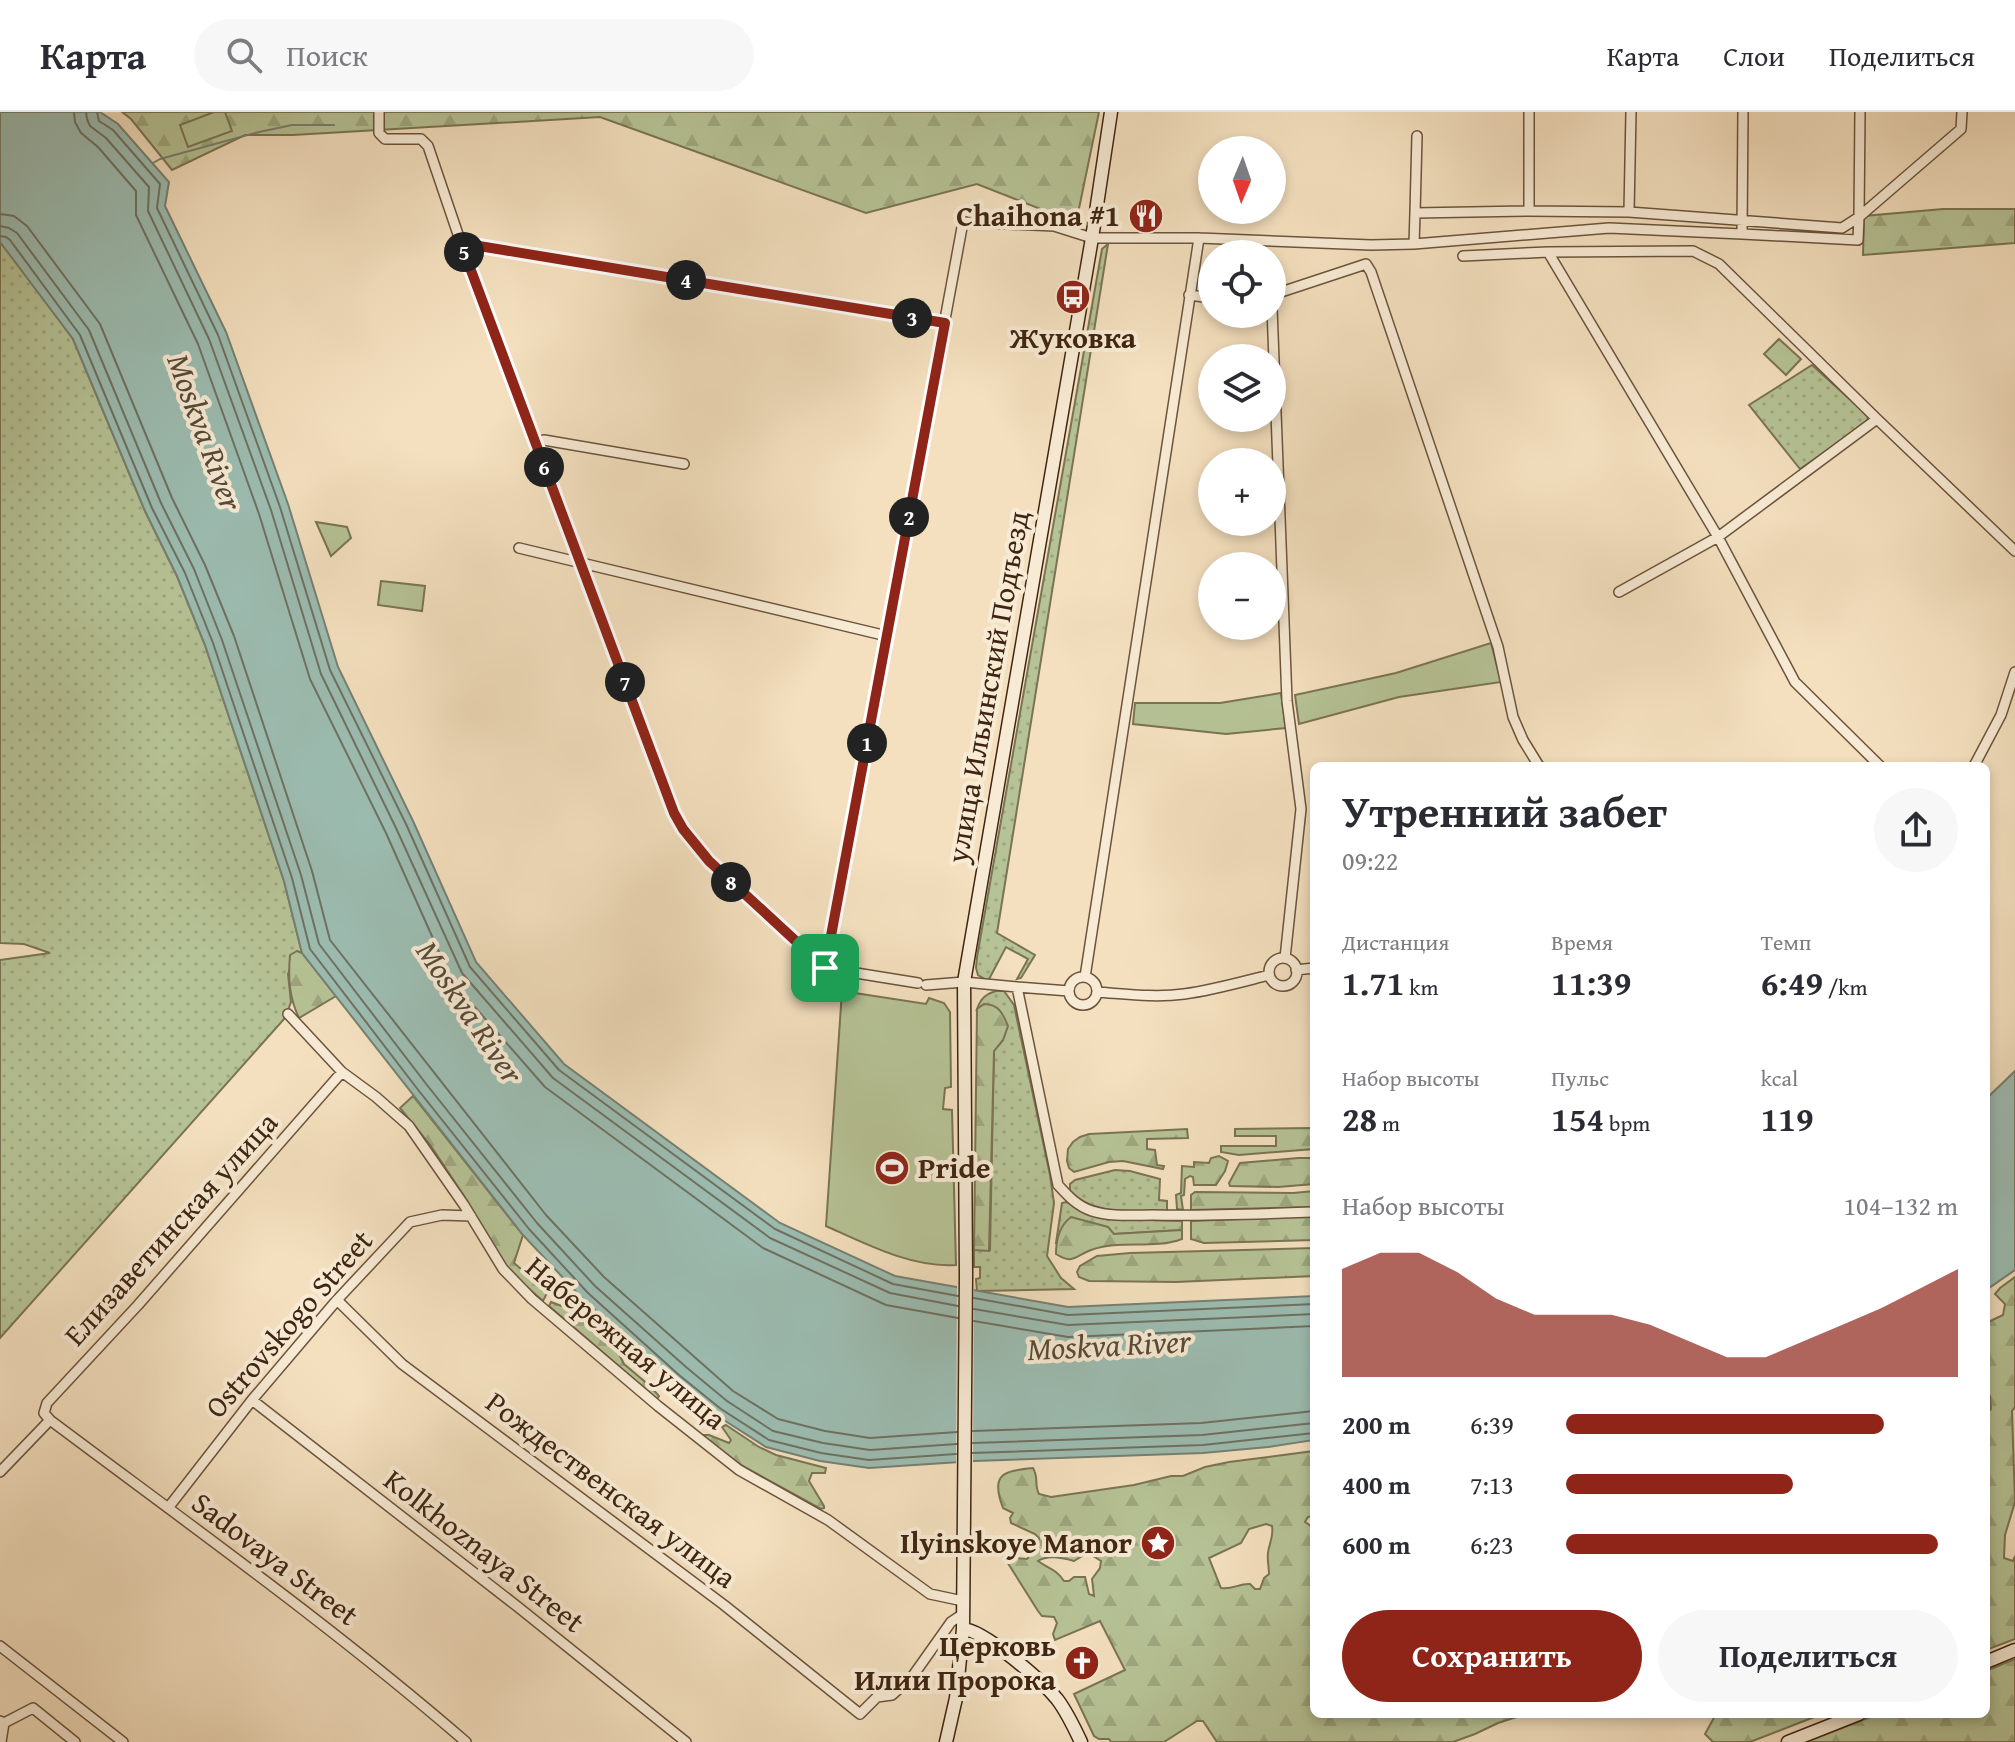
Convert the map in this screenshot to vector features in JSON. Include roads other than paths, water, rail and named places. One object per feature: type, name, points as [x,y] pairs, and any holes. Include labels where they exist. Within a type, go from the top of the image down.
[{"type":"main road","name":"улица Ильинский Подъезд","points":[[946,1742],[956,1698],[963,1629],[966,1275],[964,982],[1111,112]]},
{"type":"main road","points":[[963,1629],[974,1631],[1048,1689],[1065,1711],[1081,1742]]},
{"type":"main road","points":[[1990,1660],[2015,1650]]},
{"type":"main road","points":[[1788,1742],[1849,1718]]},
{"type":"street","points":[[379,112],[379,133],[385,139],[421,139],[428,146],[535,443],[664,788],[683,829],[709,861],[825,968],[922,984],[964,982],[1069,991]]},
{"type":"street","points":[[1529,112],[1529,211]]},
{"type":"street","points":[[1629,212],[1631,112]]},
{"type":"street","points":[[1742,234],[1743,112]]},
{"type":"street","points":[[825,968],[963,222],[1054,226],[1092,238],[1199,238],[1371,245],[1609,228],[1858,240],[1860,112]]},
{"type":"street","points":[[1415,213],[1629,212],[1842,228],[1859,217],[1961,129],[1962,112]]},
{"type":"street","points":[[1414,244],[1417,136]]},
{"type":"street","points":[[1085,977],[1199,238]]},
{"type":"street","points":[[463,249],[473,245],[945,323]]},
{"type":"street","points":[[1463,256],[1693,251],[1719,264],[2015,551]]},
{"type":"street","points":[[1548,252],[1718,537],[1795,682],[1876,762]]},
{"type":"street","points":[[1286,290],[1366,264],[1371,272],[1498,647],[1517,729],[1537,762]]},
{"type":"street","points":[[1189,295],[1198,296]]},
{"type":"street","points":[[1273,328],[1287,701],[1301,809],[1285,958]]},
{"type":"street","points":[[1619,592],[1718,537],[1877,419]]},
{"type":"street","points":[[535,443],[544,440],[684,464]]},
{"type":"street","points":[[519,548],[887,636]]},
{"type":"street","points":[[1976,762],[2001,715],[2015,672]]},
{"type":"street","points":[[1285,958],[1294,963],[1296,970],[1293,981],[1284,986],[1275,983],[1269,975],[1274,960],[1285,958]]},
{"type":"street","points":[[1296,970],[1310,968]]},
{"type":"street","points":[[1097,992],[1181,995],[1269,975]]},
{"type":"street","points":[[1085,977],[1095,984],[1097,992],[1093,1001],[1080,1005],[1072,1000],[1069,991],[1072,982],[1085,977]]},
{"type":"street","points":[[1017,987],[1058,1185],[1070,1199],[1091,1211],[1124,1215],[1310,1212]]},
{"type":"street","name":"Набережная улица","points":[[288,1014],[342,1072],[409,1126],[512,1280],[658,1406],[739,1470],[828,1520],[930,1594],[963,1607]]},
{"type":"street","name":"Елизаветинская улица","points":[[50,1420],[44,1413],[47,1403],[138,1305],[342,1072]]},
{"type":"street","name":"Ostrovskogo Street","points":[[168,1508],[252,1400],[337,1300],[410,1222],[442,1215],[471,1216]]},
{"type":"street","name":"Рождественская улица","points":[[337,1300],[402,1364],[724,1605],[860,1714],[877,1697],[892,1695],[912,1677],[963,1607]]},
{"type":"street","name":"Kolkhoznaya Street","points":[[252,1400],[686,1742]]},
{"type":"street","points":[[0,1472],[50,1420]]},
{"type":"street","name":"Sadovaya Street","points":[[50,1420],[266,1579],[368,1659],[466,1742]]},
{"type":"street","points":[[0,1646],[123,1742]]},
{"type":"street","points":[[1,1742],[2,1722],[33,1708],[75,1742]]},
{"type":"water","name":"Moskva River","points":[[0,112],[100,112],[118,124],[169,182],[165,206],[226,332],[288,504],[338,667],[413,821],[476,962],[564,1064],[780,1223],[895,1276],[1068,1307],[1310,1296],[1310,1441],[1203,1453],[869,1468],[820,1461],[766,1447],[716,1415],[583,1299],[523,1235],[302,953],[284,881],[205,645],[177,576],[145,511],[73,339],[0,242]]},
{"type":"water","points":[[2015,1071],[2015,1270],[1990,1287],[1990,1095]]},
{"type":"waterway","points":[[153,163],[292,125],[334,125]]},
{"type":"place","name":"Chaihona #1","points":[[1146,216]]},
{"type":"place","name":"Жуковка","points":[[1073,297]]},
{"type":"place","name":"Pride","points":[[892,1168]]},
{"type":"place","name":"Ilyinskoye Manor","points":[[1158,1543]]},
{"type":"place","name":"Церковь Илии Пророка","points":[[1082,1663]]}]
